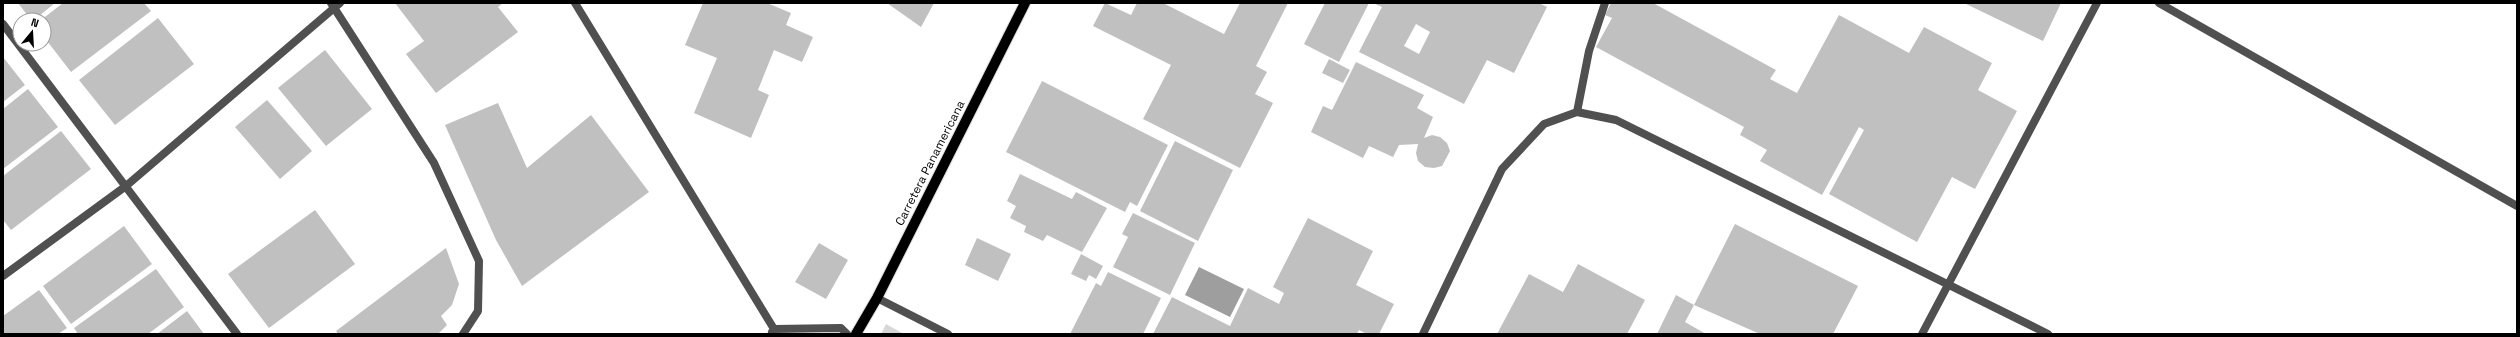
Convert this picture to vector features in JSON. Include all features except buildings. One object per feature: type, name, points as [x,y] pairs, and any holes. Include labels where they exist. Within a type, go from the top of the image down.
[{"type":"main road","name":"Carretera Panamericana","points":[[856,334],[877,298],[1025,3]]},
{"type":"street","points":[[575,3],[773,332],[841,328],[847,334]]},
{"type":"street","points":[[1577,112],[1589,51],[1605,3]]},
{"type":"street","points":[[1922,334],[1947,283],[2097,3]]},
{"type":"street","points":[[2159,3],[2517,206]]},
{"type":"street","points":[[3,276],[126,186],[335,5],[434,163],[479,261],[478,312],[463,334]]},
{"type":"street","points":[[3,24],[237,334]]},
{"type":"street","points":[[1423,334],[1502,169],[1544,124],[1577,112],[1616,120],[2048,334]]},
{"type":"street","points":[[877,298],[948,334]]},
{"type":"shaded area","points":[[1199,267],[1244,289],[1230,317],[1185,295]]},
{"type":"shaded area","points":[[886,324],[904,334],[881,334]]}]
